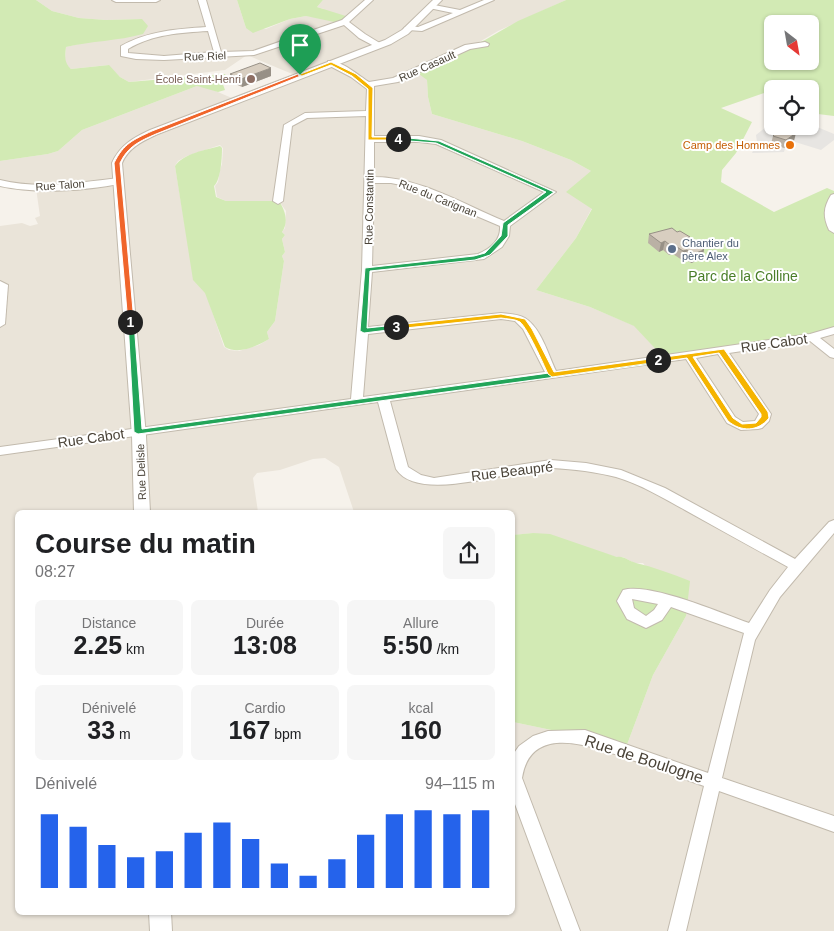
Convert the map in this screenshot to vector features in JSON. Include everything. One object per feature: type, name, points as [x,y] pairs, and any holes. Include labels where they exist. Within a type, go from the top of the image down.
[{"type":"street","points":[[116,0],[156,0]]},
{"type":"street","points":[[202,0],[218,54]]},
{"type":"street","name":"Rue Riel","points":[[210,29],[160,34],[134,42],[124,48],[124,54],[136,57],[164,58],[218,54],[241,55],[261,51],[345,22],[369,0]]},
{"type":"street","points":[[408,28],[419,29],[490,0]]},
{"type":"street","points":[[435,3],[460,12]]},
{"type":"street","name":"Rue Delisle","points":[[142,510],[120,180],[117,163],[123,152],[132,143],[154,132],[400,36],[435,3]]},
{"type":"street","points":[[345,22],[362,36],[384,43]]},
{"type":"street","name":"Rue Casault","points":[[367,85],[395,80],[468,47],[485,44]]},
{"type":"street","points":[[331,63],[354,75],[367,85]]},
{"type":"street","name":"Rue Constantin","points":[[357,402],[364,331],[370,180],[371,88],[367,85]]},
{"type":"street","points":[[278,201],[288,125],[305,116],[370,113]]},
{"type":"street","points":[[367,270],[480,257],[488,254],[502,239],[506,231],[505,225],[551,192],[438,142],[419,139],[370,139]]},
{"type":"street","name":"Rue Talon","points":[[0,183],[14,187],[39,188],[120,180]]},
{"type":"street","name":"Rue du Carignan","points":[[370,180],[391,180],[409,184],[505,225]]},
{"type":"street","points":[[832,226],[828,215],[828,206],[834,197]]},
{"type":"street","points":[[0,324],[2,285]]},
{"type":"street","points":[[364,331],[501,316],[514,317],[522,321],[529,329],[552,374]]},
{"type":"street","name":"Rue Cabot","points":[[0,451],[689,356],[812,337],[834,330]]},
{"type":"street","points":[[812,337],[834,355]]},
{"type":"street","points":[[689,356],[731,420],[741,426],[758,425],[765,418],[765,414],[721,350]]},
{"type":"street","name":"Rue Beaupré","points":[[383,398],[402,469],[410,476],[434,482],[551,464],[586,466],[622,474],[660,491],[797,566]]},
{"type":"street","points":[[677,931],[752,630],[767,604],[797,566],[834,525]]},
{"type":"street","points":[[666,601],[752,630]]},
{"type":"street","name":"Rue de Boulogne","points":[[515,774],[519,758],[530,745],[544,738],[563,735],[585,737],[834,824]]},
{"type":"street","name":"Rue de Boulogne","points":[[515,781],[570,931]]},
{"type":"street","points":[[160,915],[161,931]]},
{"type":"shaded area","points":[[36,0],[237,0],[246,28],[266,29],[290,19],[306,16],[317,17],[324,9],[317,7],[323,0],[566,0],[498,31],[423,75],[427,80],[432,114],[522,141],[571,160],[591,171],[592,208],[576,238],[536,290],[590,307],[635,326],[665,359],[834,328],[834,931],[0,931],[0,226],[22,223],[30,226],[38,224],[35,218],[40,216],[36,188],[0,182],[0,161],[58,151],[82,130],[197,86],[206,87],[239,101],[297,76],[247,55],[225,70],[129,82],[120,77],[108,65],[71,69],[67,66],[65,59],[66,47],[87,42],[141,19],[106,20],[79,18],[52,11]],"holes":[[[220,145],[223,148],[222,164],[218,182],[215,186],[217,197],[226,201],[279,201],[286,211],[285,228],[282,232],[285,235],[282,239],[285,252],[282,256],[284,261],[275,321],[267,332],[269,339],[259,345],[239,351],[229,350],[224,347],[206,293],[194,280],[175,166],[178,161],[187,156]]]},
{"type":"shaded area","points":[[819,128],[834,134],[834,140],[821,150],[779,137],[771,144],[785,148],[784,152],[752,153],[757,142],[756,135],[764,129],[764,135],[819,135]]},
{"type":"green space","points":[[0,0],[36,0],[52,11],[79,18],[106,20],[142,19],[148,26],[143,34],[66,47],[66,62],[71,69],[109,65],[120,77],[129,82],[225,74],[226,76],[221,79],[225,90],[218,92],[197,86],[82,130],[58,151],[0,161]]},
{"type":"green space","points":[[237,0],[323,0],[317,7],[349,17],[339,23],[306,16],[290,19],[253,33],[246,28]]},
{"type":"green space","name":"Parc de la Colline","points":[[566,0],[834,0],[834,116],[819,114],[819,80],[764,80],[764,93],[721,108],[752,122],[736,153],[722,170],[721,182],[774,212],[827,188],[834,191],[834,328],[812,337],[665,359],[634,326],[590,307],[536,290],[576,238],[592,209],[566,192],[591,171],[571,160],[522,141],[432,114],[427,80],[415,71],[485,40],[518,21]]},
{"type":"green space","points":[[220,146],[222,148],[221,168],[214,186],[216,197],[226,201],[279,201],[285,216],[282,232],[285,235],[282,239],[285,252],[282,256],[284,261],[275,321],[267,332],[269,339],[242,350],[225,347],[205,293],[193,280],[175,166],[190,155]]},
{"type":"green space","points":[[550,534],[690,581],[686,616],[653,675],[625,750],[585,737],[515,722],[515,535]]},
{"type":"building","points":[[260,63],[271,68],[241,79],[230,74]]},
{"type":"building","points":[[774,135],[793,135],[786,140]]},
{"type":"building","points":[[672,228],[690,237],[687,238],[704,250],[693,254],[687,250],[683,251],[674,245],[671,246],[665,241],[661,243],[649,234]]},
{"type":"place","name":"École Saint-Henri","points":[[251,79]]},
{"type":"place","name":"Camp des Hommes","points":[[790,145]]},
{"type":"place","name":"Chantier du père Alex","points":[[672,249]]},
{"type":"route","points":[[331,63],[365,82],[371,88],[370,139],[419,139],[438,142],[551,192],[505,225],[506,231],[504,236],[488,254],[475,258],[367,270],[364,331],[501,316],[514,317],[522,321],[529,329],[552,374],[721,350],[765,414],[763,422],[758,425],[741,426],[731,420],[689,356],[138,432],[120,180],[117,163],[120,156],[132,143],[154,132],[300,75],[331,63]]}]
